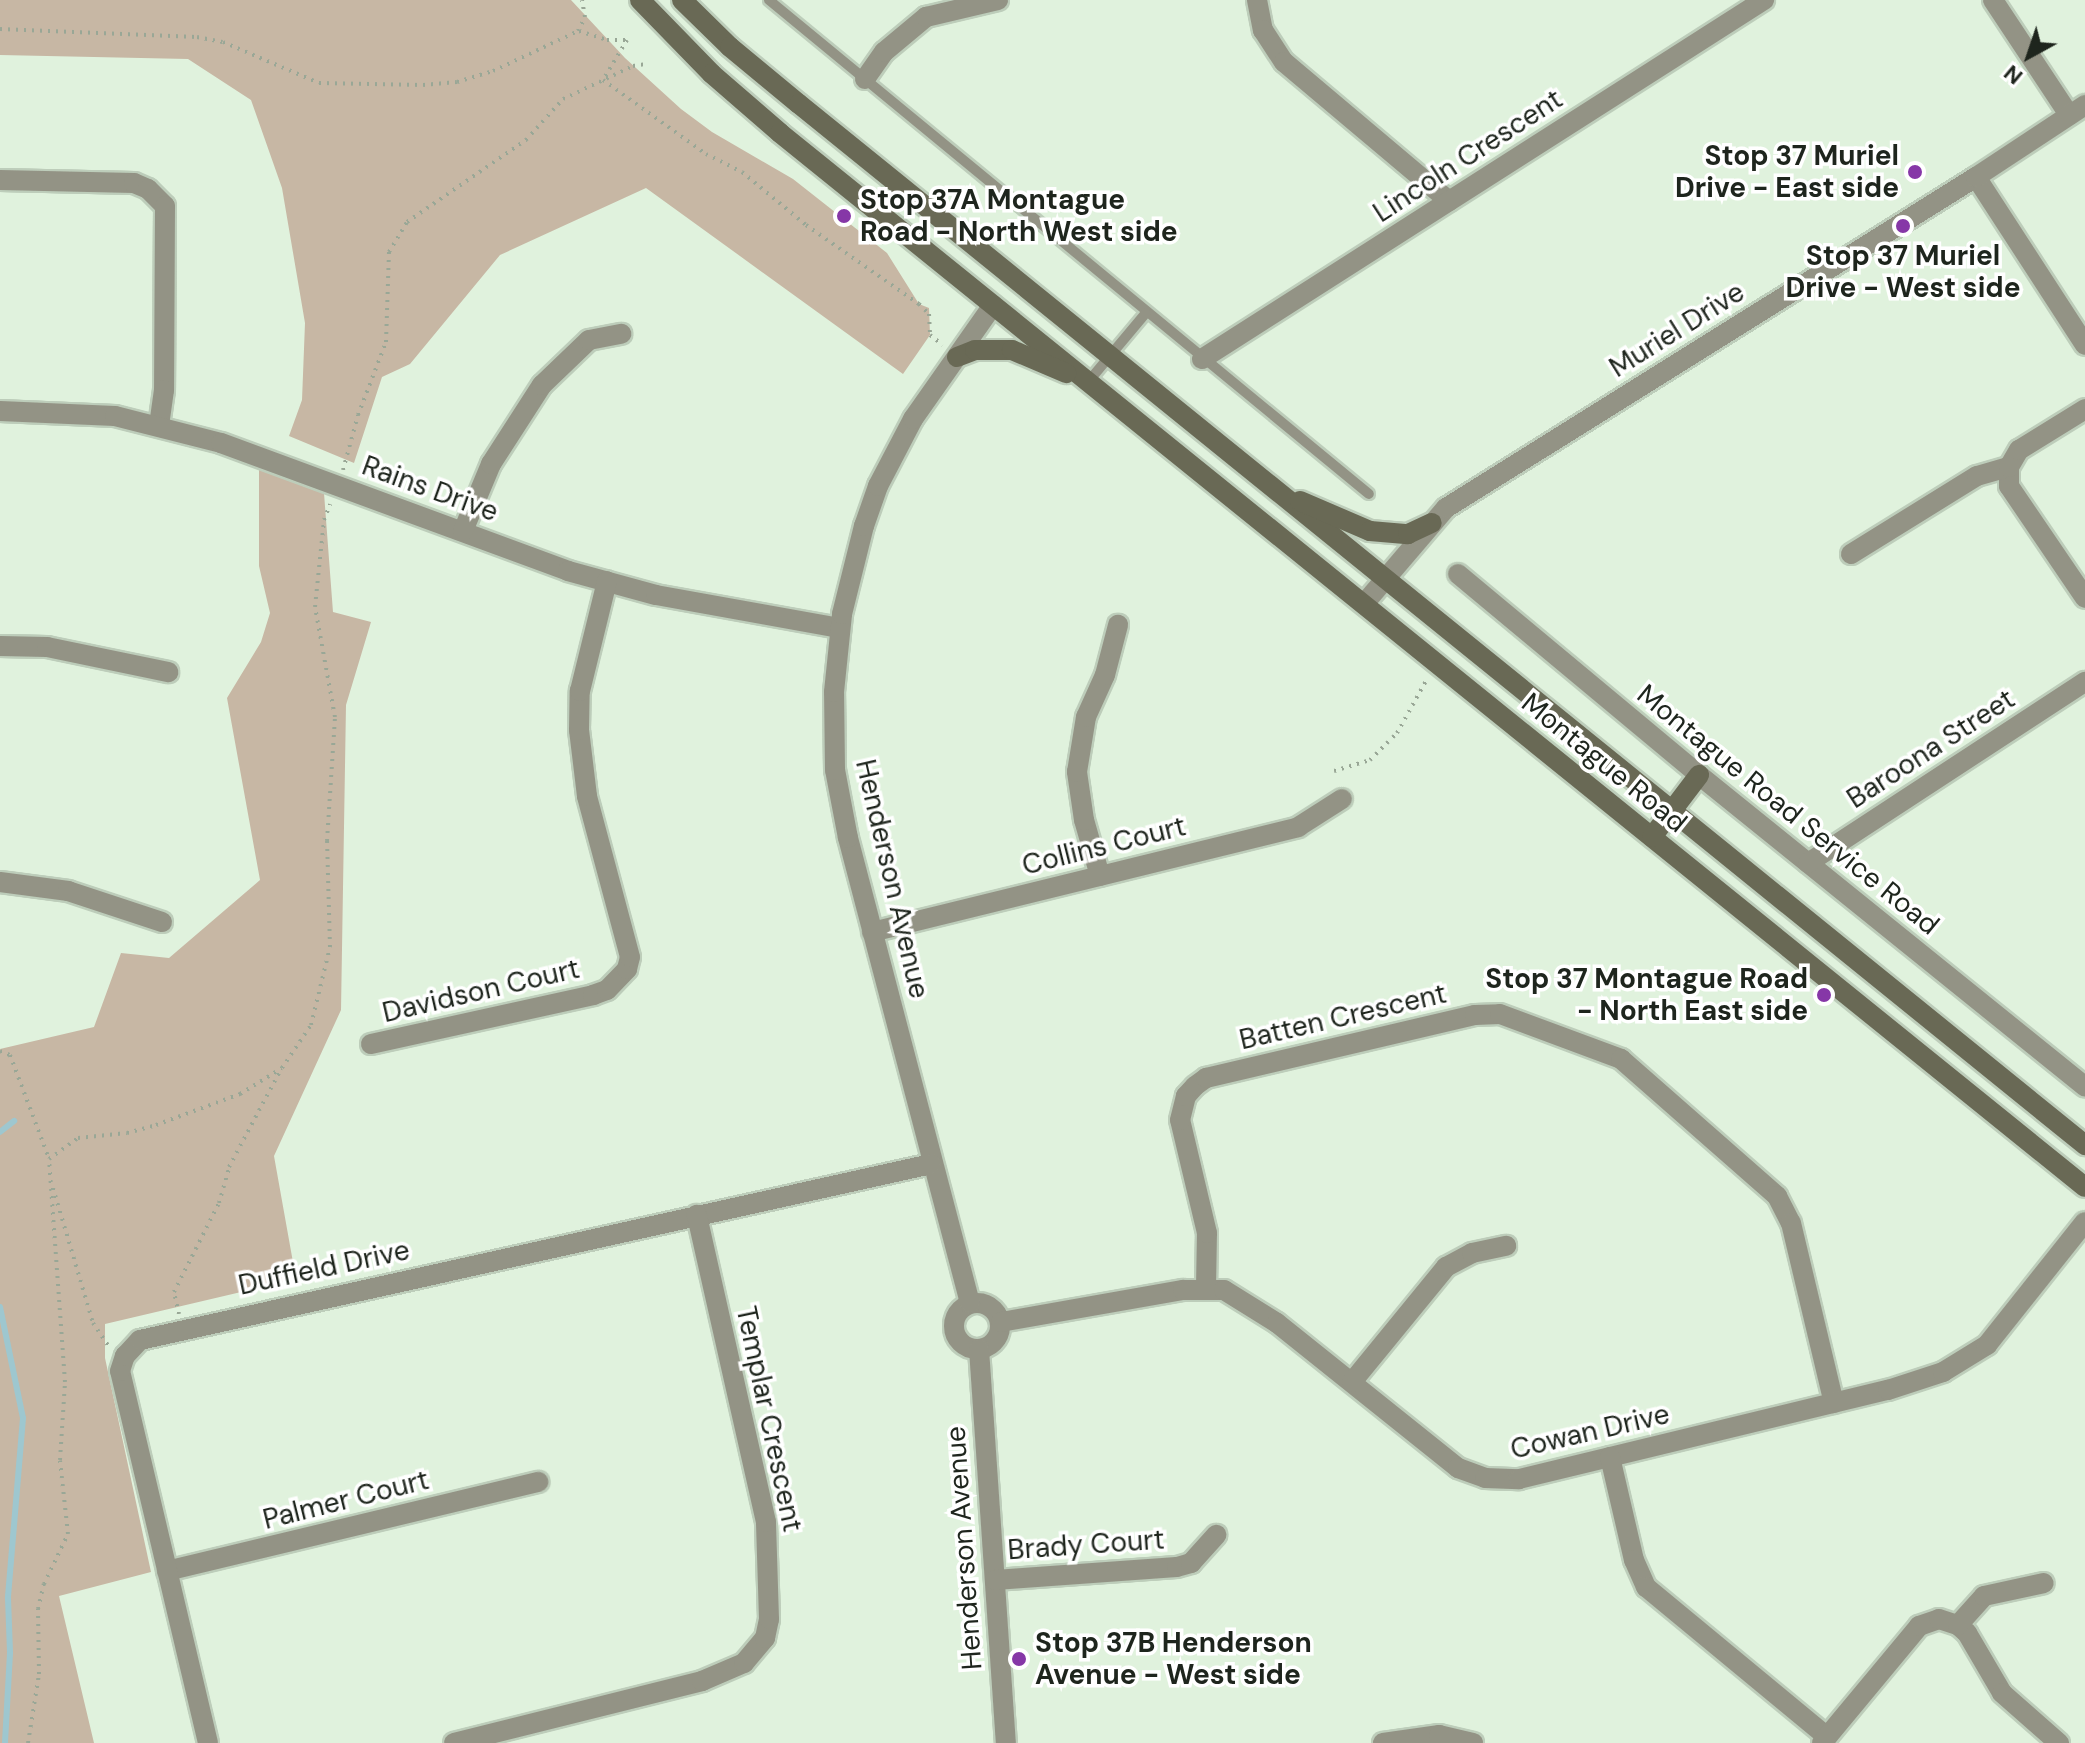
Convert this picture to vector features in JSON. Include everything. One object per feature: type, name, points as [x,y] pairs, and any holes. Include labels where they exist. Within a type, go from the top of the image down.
[{"type":"main road","name":"Montague Road","points":[[640,0],[712,74],[780,133],[2085,1187]]},
{"type":"main road","name":"Montague Road","points":[[682,0],[741,56],[2085,1145]]},
{"type":"main road","points":[[993,305],[1013,277]]},
{"type":"main road","points":[[957,357],[975,350],[1012,350],[1088,382]]},
{"type":"main road","points":[[1278,492],[1370,531],[1408,534],[1432,523]]},
{"type":"main road","points":[[1652,837],[1699,775]]},
{"type":"street","points":[[865,79],[884,52],[926,17],[998,0]]},
{"type":"street","points":[[1257,0],[1263,30],[1284,62],[1449,201]]},
{"type":"street","name":"Lincoln Crescent","points":[[1202,359],[1764,0]]},
{"type":"street","points":[[1993,0],[2077,110]]},
{"type":"street","name":"Muriel Drive","points":[[1364,604],[1446,508],[1976,177],[2077,110]]},
{"type":"street","points":[[1976,177],[2085,345]]},
{"type":"street","points":[[0,180],[134,183],[148,189],[165,206],[164,390],[159,427]]},
{"type":"street","name":"Henderson Avenue","points":[[970,1303],[931,1164],[848,838],[835,770],[834,692],[840,628],[864,526],[878,486],[913,419],[993,305]]},
{"type":"street","points":[[463,531],[496,455],[542,385],[589,340],[621,334]]},
{"type":"street","points":[[2085,409],[2019,450],[2009,467],[2009,486],[2085,598]]},
{"type":"street","name":"Rains Drive","points":[[0,411],[115,416],[221,443],[568,571],[656,595],[840,628]]},
{"type":"street","points":[[1851,554],[1977,476],[2009,467]]},
{"type":"street","name":"Montague Road Service Road","points":[[1458,574],[1699,775],[2085,1086]]},
{"type":"street","name":"Davidson Court","points":[[371,1044],[593,995],[607,990],[627,969],[630,957],[587,796],[579,730],[580,691],[607,581]]},
{"type":"street","points":[[1100,876],[1084,820],[1077,772],[1086,717],[1105,675],[1118,625]]},
{"type":"street","points":[[0,646],[47,647],[168,672]]},
{"type":"street","name":"Baroona Street","points":[[1808,863],[2085,682]]},
{"type":"street","name":"Collins Court","points":[[872,932],[1298,827],[1342,799]]},
{"type":"street","points":[[0,882],[68,891],[162,922]]},
{"type":"street","name":"Batten Crescent","points":[[1206,1288],[1207,1233],[1180,1120],[1186,1096],[1195,1086],[1206,1078],[1460,1018],[1500,1014],[1621,1059],[1777,1196],[1791,1223],[1834,1403]]},
{"type":"street","name":"Duffield Drive","points":[[120,1363],[140,1340],[182,1328],[931,1164]]},
{"type":"street","name":"Templar Crescent","points":[[454,1743],[702,1681],[744,1663],[765,1638],[769,1619],[766,1522],[697,1215]]},
{"type":"street","name":"Cowan Drive","points":[[1001,1322],[1206,1288],[1224,1290],[1249,1303],[1471,1475],[1519,1479],[1834,1403],[1943,1372],[1987,1345],[2085,1222]]},
{"type":"street","points":[[1352,1382],[1446,1267],[1472,1253],[1506,1246]]},
{"type":"street","points":[[970,1303],[992,1308],[1001,1322],[995,1341],[979,1349],[962,1344],[954,1328],[959,1311],[970,1303]]},
{"type":"street","name":"Henderson Avenue","points":[[979,1349],[1006,1743]]},
{"type":"street","points":[[120,1363],[208,1743]]},
{"type":"street","points":[[1610,1457],[1634,1560],[1646,1587],[1824,1740],[1919,1626],[1939,1619],[1958,1625],[1967,1633],[2002,1693],[2059,1743]]},
{"type":"street","name":"Palmer Court","points":[[167,1571],[538,1482]]},
{"type":"street","name":"Brady Court","points":[[995,1580],[1177,1567],[1191,1563],[1216,1535]]},
{"type":"street","points":[[1958,1625],[1984,1596],[2044,1583]]},
{"type":"street","points":[[1383,1743],[1426,1735],[1473,1743]]},
{"type":"lane","points":[[769,0],[1369,494]]},
{"type":"lane","points":[[1088,382],[1146,313]]},
{"type":"path","points":[[0,29],[197,37],[223,42],[319,83],[423,85],[457,82],[493,71],[578,31],[585,17],[582,0]]},
{"type":"path","points":[[578,31],[607,40],[627,40],[603,80]]},
{"type":"path","points":[[182,1328],[174,1292],[219,1203],[229,1167],[282,1068],[311,1025],[330,947],[327,841],[335,717],[315,607],[324,520],[386,342],[389,252],[407,222],[526,140],[563,99],[645,64]]},
{"type":"path","points":[[603,80],[706,154],[742,172],[806,225],[919,304],[929,314],[930,335],[957,357]]},
{"type":"path","points":[[1334,771],[1370,760],[1397,733],[1427,679]]},
{"type":"path","points":[[0,1051],[10,1055],[49,1159],[65,1382],[60,1460],[68,1534],[44,1584],[38,1609],[39,1674],[28,1743]]},
{"type":"path","points":[[49,1159],[78,1138],[127,1133],[156,1125],[240,1094],[282,1068]]},
{"type":"path","points":[[50,1179],[93,1323],[120,1363]]},
{"type":"shaded area","points":[[0,0],[571,0],[625,58],[681,109],[712,132],[793,179],[887,253],[919,304],[929,308],[930,335],[903,374],[646,188],[500,255],[410,364],[382,377],[354,463],[289,436],[302,400],[305,323],[282,188],[251,100],[188,59],[0,55]]},
{"type":"shaded area","points":[[259,469],[324,493],[333,612],[371,622],[346,705],[341,1010],[274,1156],[296,1279],[105,1324],[105,1358],[151,1572],[59,1596],[94,1743],[0,1743],[0,1049],[94,1027],[121,953],[169,958],[260,880],[227,698],[261,642],[270,613],[259,566]]},
{"type":"waterway","points":[[0,1132],[14,1121]]},
{"type":"waterway","points":[[0,1307],[23,1418],[8,1598],[10,1653],[5,1743]]},
{"type":"place","name":"Stop 37 Muriel Drive - East side","points":[[1915,172]]},
{"type":"place","name":"Stop 37A Montague Road - North West side","points":[[844,216]]},
{"type":"place","name":"Stop 37 Muriel Drive - West side","points":[[1903,226]]},
{"type":"place","name":"Stop 37 Montague Road - North East side","points":[[1824,995]]},
{"type":"place","name":"Stop 37B Henderson Avenue - West side","points":[[1019,1659]]}]
